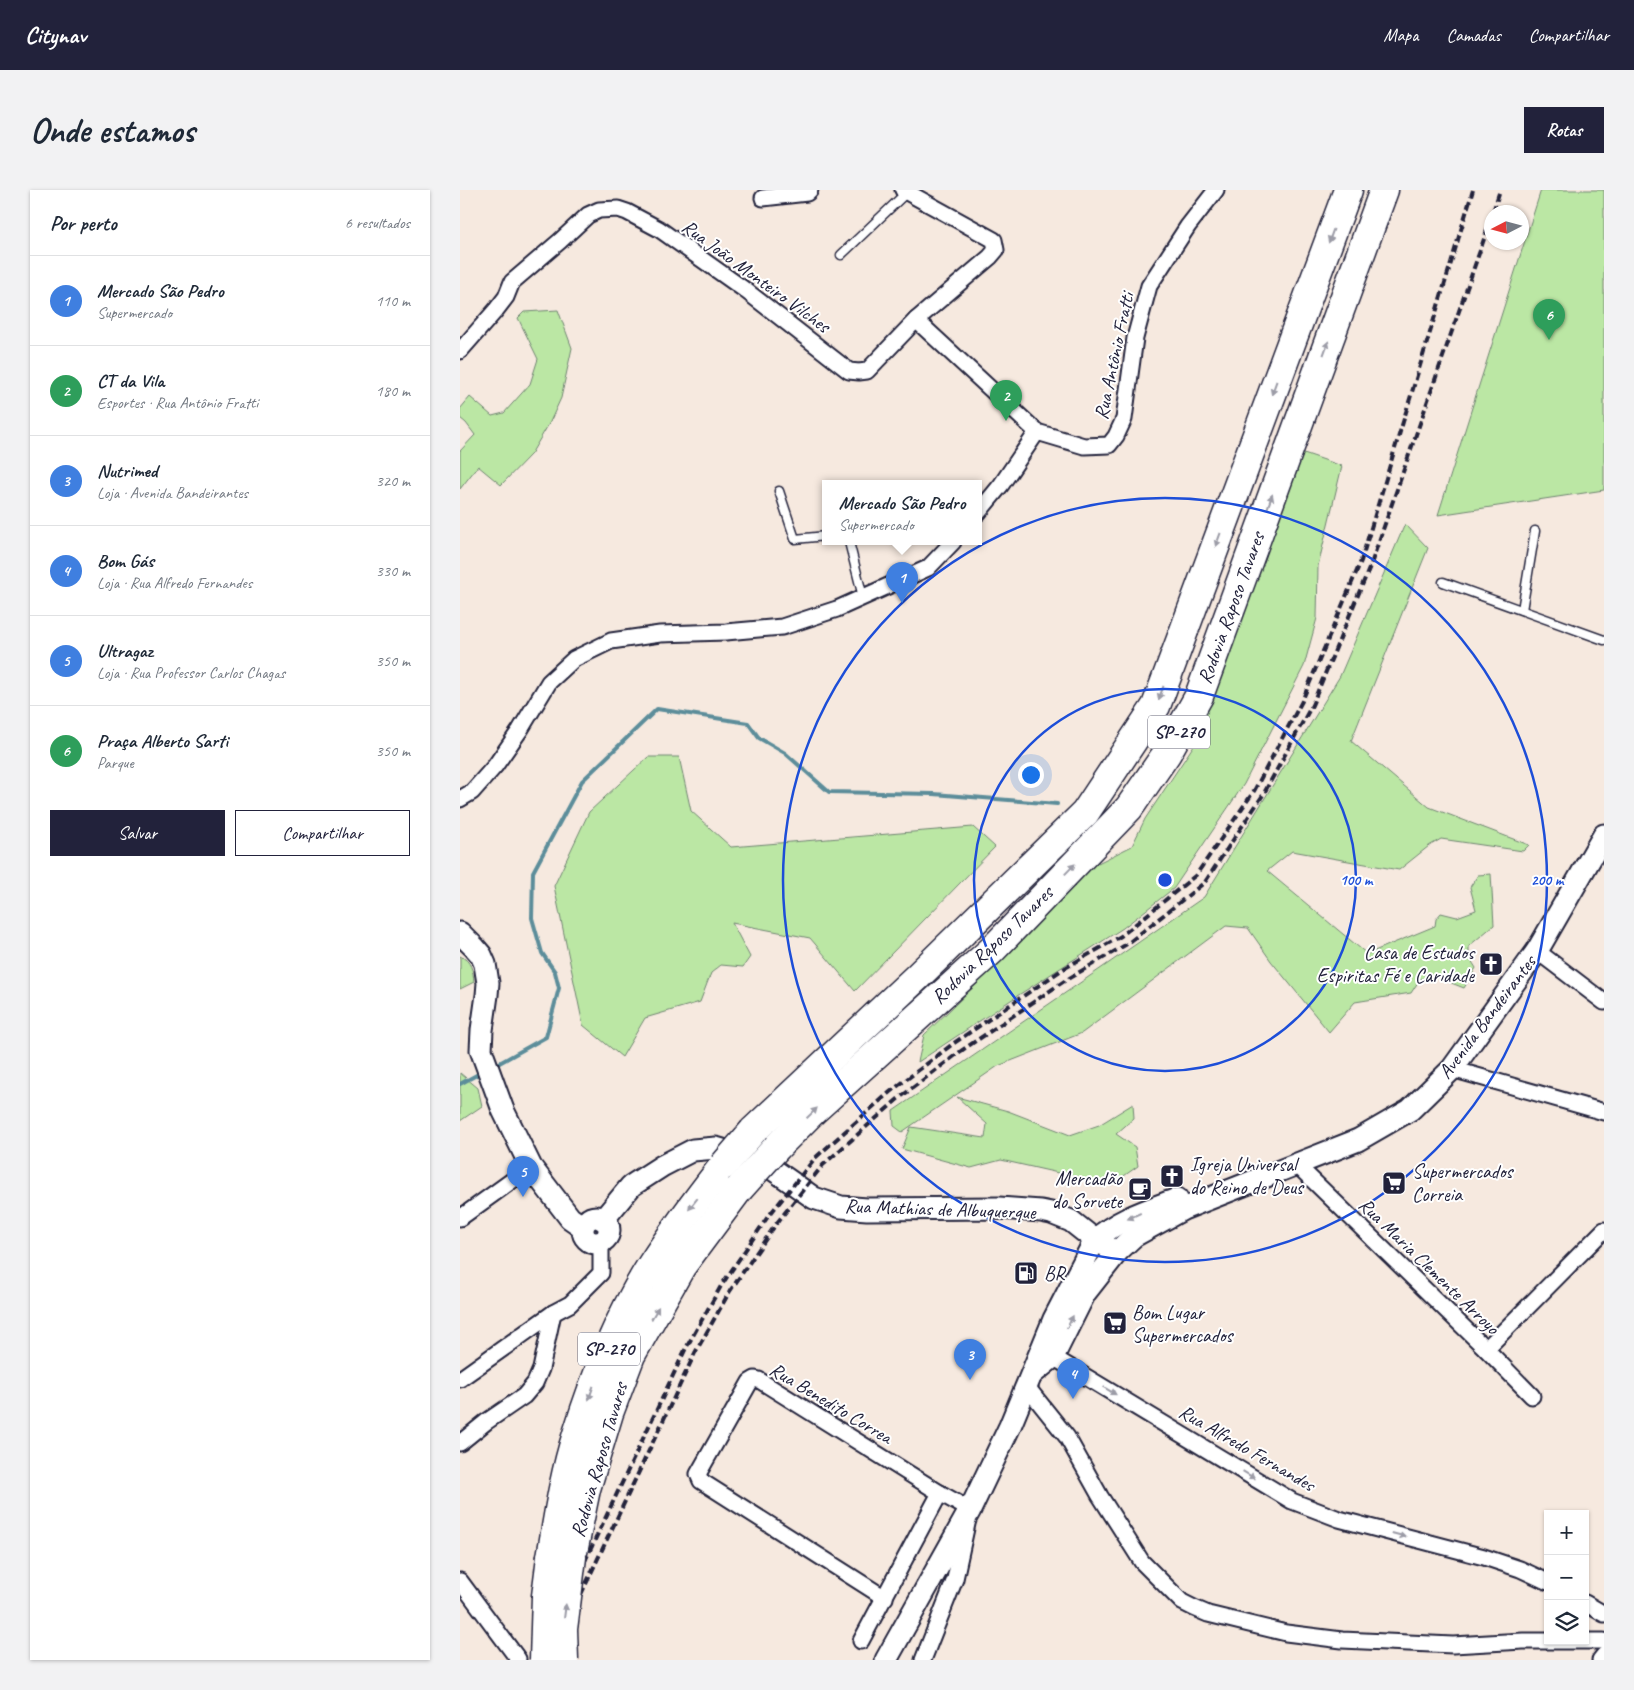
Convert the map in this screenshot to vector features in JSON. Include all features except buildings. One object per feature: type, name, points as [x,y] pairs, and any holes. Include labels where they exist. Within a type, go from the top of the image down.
[{"type":"highway","name":"Rodovia Raposo Tavares","points":[[564,1660],[562,1496],[576,1436],[600,1369],[621,1320],[651,1266],[685,1214],[753,1131],[917,977],[1085,814],[1156,706],[1348,190]]},
{"type":"highway","name":"Rodovia Raposo Tavares","points":[[531,1659],[546,1596],[586,1489],[609,1414],[632,1355],[681,1267],[738,1189],[777,1147],[813,1111],[992,950],[1129,808],[1167,753],[1199,696],[1384,190]]},
{"type":"main road","name":"Avenida Bandeirantes","points":[[1029,1380],[1053,1357],[1085,1293],[1118,1251],[1134,1236],[1183,1209],[1358,1140],[1410,1110],[1452,1069],[1537,951],[1604,835]]},
{"type":"main road","points":[[460,933],[481,955],[487,971],[487,995],[481,1041],[483,1058],[503,1110],[530,1167],[570,1218],[584,1227]]},
{"type":"main road","name":"Rua Mathias de Albuquerque","points":[[603,1220],[631,1186],[662,1166],[693,1150],[716,1148],[761,1161],[814,1198],[841,1207],[867,1209],[999,1208],[1041,1211],[1071,1221],[1095,1240],[1118,1251]]},
{"type":"main road","name":"Avenida Bandeirantes","points":[[886,1660],[970,1510],[1010,1426],[1054,1320],[1095,1240],[1106,1230],[1136,1215],[1207,1188],[1297,1165]]},
{"type":"main road","points":[[592,1218],[603,1220],[607,1225],[608,1233],[605,1240],[594,1243],[584,1236],[585,1223],[592,1218]]},
{"type":"street","points":[[763,198],[807,193],[810,190]]},
{"type":"street","name":"Rua Antônio Fratti","points":[[1037,432],[1084,446],[1108,445],[1116,436],[1124,419],[1135,338],[1149,286],[1188,226],[1216,190]]},
{"type":"street","points":[[905,191],[994,240],[996,250],[990,258],[916,320],[1037,432],[1001,485],[982,508]]},
{"type":"street","name":"Rua João Monteiro Vilches","points":[[460,351],[506,297],[512,282],[588,215],[599,210],[618,209],[658,229],[752,296],[849,370],[867,371],[916,320]]},
{"type":"street","points":[[460,340],[512,282]]},
{"type":"street","points":[[460,799],[472,792],[495,766],[520,730],[549,682],[574,659],[611,641],[660,634],[782,627],[837,609],[928,568],[950,545]]},
{"type":"street","points":[[1537,951],[1604,1002]]},
{"type":"street","points":[[1452,1069],[1604,1112]]},
{"type":"street","name":"Rua Maria Clemente Arroyo","points":[[1297,1165],[1532,1396]]},
{"type":"street","points":[[460,1218],[530,1167]]},
{"type":"street","points":[[1486,1349],[1604,1230]]},
{"type":"street","points":[[460,1379],[553,1313],[570,1304],[601,1273],[601,1242]]},
{"type":"street","points":[[460,1443],[486,1422],[524,1396],[535,1383],[541,1369],[553,1313]]},
{"type":"street","name":"Rua Alfredo Fernandes","points":[[1053,1357],[1292,1501],[1339,1519],[1484,1557],[1520,1569],[1544,1580]]},
{"type":"street","name":"Rua Benedito Correa","points":[[885,1598],[701,1481],[698,1474],[750,1382],[755,1379],[760,1380],[970,1510]]},
{"type":"street","points":[[1029,1380],[1067,1437],[1100,1496],[1142,1562],[1182,1602],[1194,1608],[1235,1621],[1286,1633],[1342,1640],[1453,1645],[1523,1641],[1604,1641]]},
{"type":"street","points":[[861,1641],[940,1493]]},
{"type":"street","name":"Avenida Bandeirantes","points":[[923,1660],[955,1579],[970,1510]]},
{"type":"street","points":[[460,1581],[531,1659]]},
{"type":"street","points":[[1589,1605],[1604,1614]]},
{"type":"street","points":[[1600,1660],[1604,1655]]},
{"type":"lane","points":[[841,255],[905,191]]},
{"type":"lane","points":[[779,491],[795,539],[822,536]]},
{"type":"lane","points":[[1522,610],[1535,531]]},
{"type":"lane","points":[[850,545],[864,597]]},
{"type":"lane","points":[[1442,582],[1604,640]]},
{"type":"green space","points":[[1541,190],[1604,190],[1604,490],[1438,515],[1522,250],[1529,250],[1529,228]]},
{"type":"green space","points":[[558,310],[572,348],[561,398],[550,422],[531,454],[501,485],[478,466],[460,489],[460,451],[475,435],[460,418],[460,409],[470,397],[492,416],[504,413],[530,384],[538,359],[518,318],[524,312]]},
{"type":"green space","points":[[1298,451],[1342,466],[1318,566],[1317,618],[1304,666],[1244,784],[1174,888],[1123,928],[918,1062],[924,1035],[1023,939],[1088,868],[1132,846],[1145,819],[1198,739]]},
{"type":"green space","points":[[1405,524],[1428,548],[1351,741],[1429,807],[1529,845],[1523,851],[1441,839],[1399,870],[1292,851],[1267,871],[1367,954],[1435,926],[1436,919],[1441,913],[1457,917],[1476,910],[1470,887],[1478,875],[1491,874],[1494,925],[1469,946],[1469,957],[1476,968],[1464,988],[1436,977],[1420,979],[1411,993],[1355,1002],[1329,1032],[1271,961],[1248,928],[1226,926],[1082,1033],[998,1066],[902,1132],[894,1126],[893,1111],[1204,897],[1340,676]]},
{"type":"green space","points":[[648,757],[679,757],[691,811],[731,847],[973,827],[995,847],[855,991],[810,938],[732,923],[750,957],[743,967],[721,965],[711,973],[700,1002],[645,1018],[622,1057],[583,1025],[554,886],[589,812]]},
{"type":"green space","points":[[460,956],[467,960],[471,966],[474,982],[460,989]]},
{"type":"green space","points":[[460,1073],[478,1088],[482,1106],[460,1121]]},
{"type":"green space","points":[[957,1097],[1008,1111],[1070,1135],[1099,1125],[1133,1104],[1134,1118],[1116,1134],[1135,1147],[1138,1166],[1111,1185],[1001,1160],[971,1168],[902,1149],[911,1127],[985,1138],[987,1124]]},
{"type":"waterway","points":[[494,1066],[546,1037],[559,988],[555,972],[542,953],[532,918],[533,872],[582,781],[657,709],[748,723],[759,738],[785,753],[829,792],[934,794],[1057,804]]},
{"type":"waterway","points":[[460,1084],[482,1072]]},
{"type":"railway","points":[[538,1660],[686,1348],[721,1286],[767,1218],[815,1158],[890,1092],[954,1043],[1060,971],[1121,936],[1196,875],[1254,791],[1302,701],[1361,561],[1473,190]]},
{"type":"railway","points":[[1495,205],[1500,190]]},
{"type":"railway","points":[[550,1660],[695,1353],[730,1291],[776,1224],[823,1165],[898,1099],[961,1051],[1066,980],[1127,944],[1205,882],[1263,795],[1312,705],[1371,564],[1484,239]]},
{"type":"place","name":"Praça Alberto Sarti","points":[[1549,340]]},
{"type":"place","name":"CT da Vila","points":[[1006,421]]},
{"type":"place","name":"Mercado São Pedro","points":[[902,603]]},
{"type":"place","name":"Casa de Estudos Espiritas Fé e Caridade","points":[[1491,964]]},
{"type":"place","name":"Igreja Universal do Reino de Deus","points":[[1172,1176]]},
{"type":"place","name":"Supermercados Correia","points":[[1394,1183]]},
{"type":"place","name":"Mercadão do Sorvete","points":[[1140,1189]]},
{"type":"place","name":"Ultragaz","points":[[523,1197]]},
{"type":"place","name":"BR","points":[[1026,1273]]},
{"type":"place","name":"Bom Lugar Supermercados","points":[[1115,1323]]},
{"type":"place","name":"Nutrimed","points":[[970,1380]]},
{"type":"place","name":"Bom Gás","points":[[1073,1399]]}]
